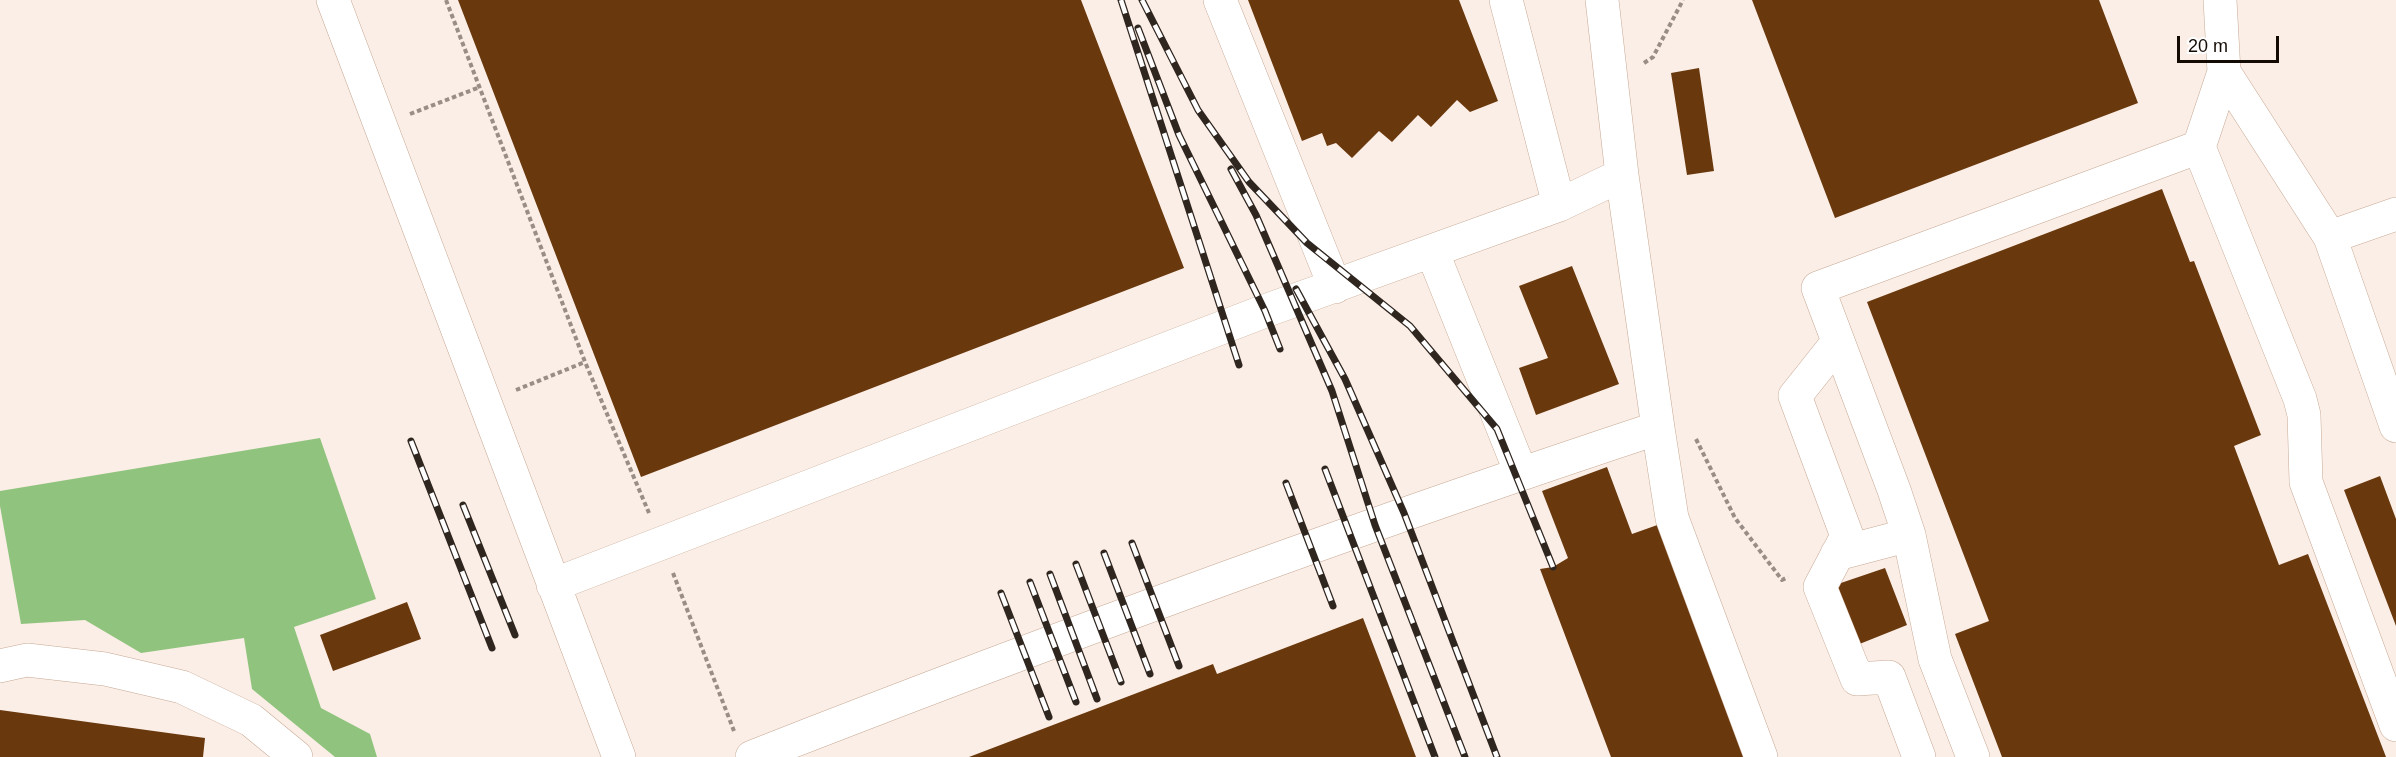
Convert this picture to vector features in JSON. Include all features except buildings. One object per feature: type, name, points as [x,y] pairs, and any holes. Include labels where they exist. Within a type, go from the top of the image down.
[{"type":"lane","points":[[333,0],[619,757]]},
{"type":"lane","points":[[1220,0],[1335,287]]},
{"type":"lane","points":[[1506,0],[1559,205]]},
{"type":"lane","points":[[1602,0],[1622,175],[1672,518],[1761,757]]},
{"type":"lane","points":[[2220,0],[2224,72],[2199,147],[2300,399],[2305,433],[2304,467],[2309,490],[2396,725]]},
{"type":"lane","points":[[2224,72],[2330,237],[2396,426]]},
{"type":"lane","points":[[1973,757],[1935,659],[1909,535],[1818,288],[2199,147]]},
{"type":"lane","points":[[553,585],[1265,311],[1559,205],[1622,175]]},
{"type":"lane","points":[[2330,237],[2396,213]]},
{"type":"lane","points":[[1432,251],[1521,473]]},
{"type":"lane","points":[[1838,342],[1796,396],[1847,536],[1820,587],[1857,679],[1889,677],[1935,659]]},
{"type":"lane","points":[[743,746],[1023,651],[1404,513],[1658,428]]},
{"type":"lane","points":[[1837,554],[1909,535]]},
{"type":"lane","points":[[0,666],[27,660],[105,669],[182,687],[251,720],[296,757]]},
{"type":"lane","points":[[1889,677],[1919,757]]},
{"type":"path","points":[[446,0],[585,362],[662,544],[743,746]]},
{"type":"path","points":[[1612,85],[1653,57],[1683,0]]},
{"type":"path","points":[[381,124],[480,87]]},
{"type":"path","points":[[484,402],[585,362]]},
{"type":"path","points":[[1694,436],[1735,518],[1782,580],[1837,554]]},
{"type":"green space","points":[[320,438],[376,599],[294,627],[321,708],[370,734],[377,757],[335,757],[252,689],[244,638],[141,653],[85,620],[21,624],[0,506],[0,491]]},
{"type":"railway","points":[[1121,0],[1239,365]]},
{"type":"railway","points":[[1142,0],[1198,110],[1249,182],[1307,243],[1410,326],[1497,429],[1553,567]]},
{"type":"railway","points":[[1138,28],[1179,135],[1265,311],[1280,349]]},
{"type":"railway","points":[[1231,169],[1256,215],[1332,391],[1375,525],[1465,757]]},
{"type":"railway","points":[[1296,289],[1345,379],[1404,513],[1497,757]]},
{"type":"railway","points":[[411,441],[492,648]]},
{"type":"railway","points":[[1325,469],[1435,757]]},
{"type":"railway","points":[[1286,483],[1333,606]]},
{"type":"railway","points":[[463,505],[515,635]]},
{"type":"railway","points":[[1132,543],[1179,666]]},
{"type":"railway","points":[[1104,553],[1150,674]]},
{"type":"railway","points":[[1076,564],[1121,682]]},
{"type":"railway","points":[[1050,574],[1097,699]]},
{"type":"railway","points":[[1030,582],[1076,702]]},
{"type":"railway","points":[[1001,593],[1049,717]]}]
